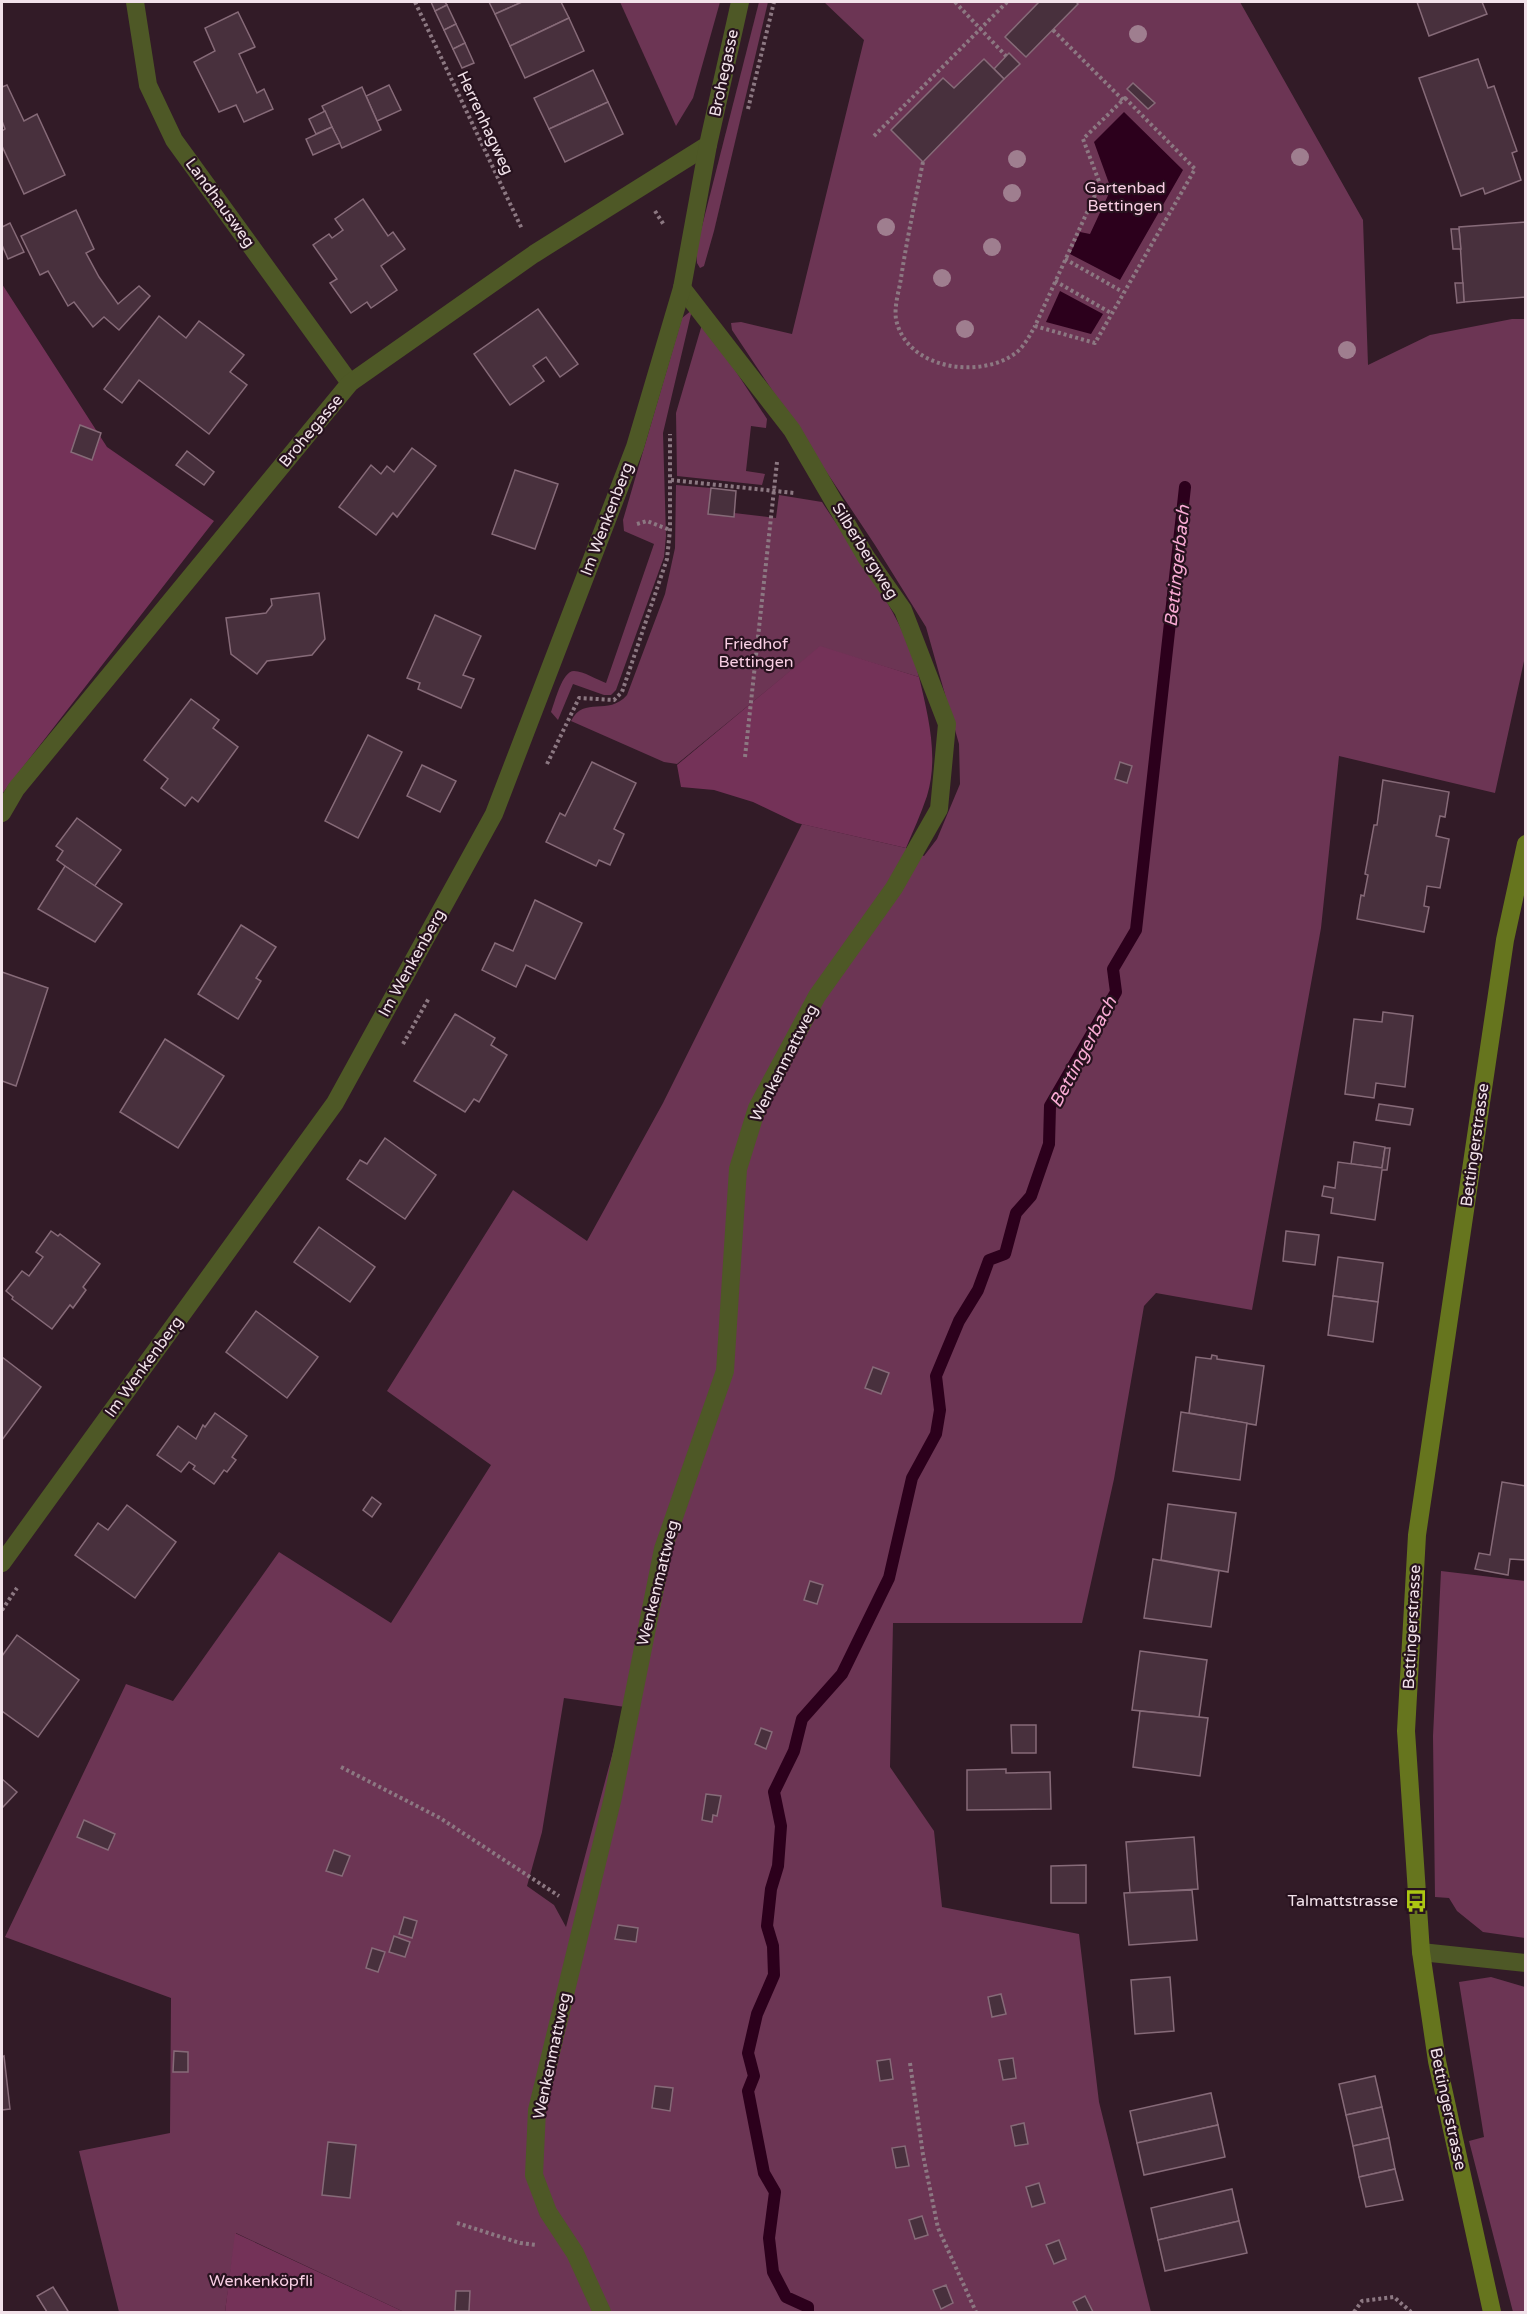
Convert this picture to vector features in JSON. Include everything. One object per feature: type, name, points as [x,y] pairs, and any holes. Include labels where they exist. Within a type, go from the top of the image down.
[{"type":"street","name":"Landhausweg","points":[[135,2],[148,85],[174,140],[350,383]]},
{"type":"street","name":"Brohegasse","points":[[682,288],[708,145],[740,2]]},
{"type":"street","name":"Brohegasse","points":[[2,813],[16,789],[350,383],[534,254],[708,145]]},
{"type":"street","name":"Silberbergweg","points":[[682,288],[792,429],[866,557],[903,610],[947,724],[939,809],[919,847]]},
{"type":"street","name":"Im Wenkenberg","points":[[2,1563],[334,1103],[494,814],[635,447],[682,288]]},
{"type":"street","name":"Bettingerstrasse","points":[[1492,2313],[1437,2061],[1421,1952],[1406,1731],[1417,1534],[1505,940],[1526,844]]},
{"type":"street","name":"Wenkenmattweg","points":[[602,2313],[575,2253],[548,2212],[534,2175],[537,2110],[613,1797],[663,1549],[725,1371],[738,1169],[757,1108],[817,996],[894,888],[919,847]]},
{"type":"street","points":[[1421,1952],[1526,1963]]},
{"type":"path","name":"Herrenhagweg","points":[[415,2],[534,254]]},
{"type":"path","points":[[955,2],[1006,56]]},
{"type":"path","points":[[874,136],[1007,2]]},
{"type":"path","points":[[1035,326],[1095,343],[1195,169],[1053,30]]},
{"type":"path","points":[[923,162],[910,220],[896,311],[899,328],[915,349],[929,359],[955,366],[975,368],[994,364],[1017,352],[1035,326],[1100,184],[1083,139],[1123,100]]},
{"type":"path","points":[[1065,259],[1124,292]]},
{"type":"path","points":[[1055,281],[1111,313]]},
{"type":"path","points":[[745,757],[782,416]]},
{"type":"path","points":[[671,480],[774,491]]},
{"type":"path","points":[[633,530],[640,521],[647,521],[670,530]]},
{"type":"path","points":[[341,1767],[440,1818],[585,1913]]},
{"type":"path","points":[[910,2063],[938,2229],[976,2313]]},
{"type":"path","points":[[456,2223],[534,2246],[545,2244],[562,2233]]},
{"type":"path","points":[[1354,2313],[1362,2301],[1394,2297],[1411,2313]]},
{"type":"green space","points":[[620,2],[720,2],[693,98],[676,126]]},
{"type":"green space","points":[[759,2],[768,2],[714,231],[704,266],[700,268],[697,263],[696,250]]},
{"type":"green space","name":"Gartenbad Bettingen","points":[[824,2],[1240,2],[1363,220],[1368,365],[1430,335],[1512,319],[1525,319],[1526,652],[1495,793],[1339,756],[1321,928],[1252,1310],[1156,1293],[1144,1306],[1114,1479],[1082,1623],[893,1623],[890,1767],[934,1831],[942,1907],[1079,1934],[1099,2102],[1151,2312],[404,2312],[236,2233],[225,2312],[119,2312],[79,2151],[170,2133],[171,1998],[5,1937],[126,1684],[173,1701],[279,1552],[391,1623],[491,1465],[387,1391],[513,1190],[587,1241],[663,1103],[802,824],[906,848],[924,856],[937,839],[960,784],[959,744],[926,627],[875,545],[732,330],[731,323],[741,322],[792,334],[864,40]],"holes":[[[564,1698],[625,1707],[566,1927],[554,1905],[527,1886],[542,1832]]]},
{"type":"green space","points":[[2,284],[107,447],[214,521],[2,794]]},
{"type":"green space","points":[[692,310],[663,433],[666,536],[664,557],[616,690],[611,695],[604,695],[573,684],[558,720],[551,712],[563,681],[570,672],[582,672],[606,683],[654,544],[624,531],[623,520],[682,318]]},
{"type":"green space","points":[[703,321],[767,419],[766,428],[751,426],[746,471],[765,474],[762,485],[677,476],[676,413]]},
{"type":"green space","name":"Friedhof Bettingen","points":[[676,485],[711,488],[709,513],[734,513],[776,518],[779,495],[822,502],[864,564],[891,610],[903,632],[919,677],[820,647],[677,764],[664,762],[571,721],[576,713],[583,709],[612,705],[627,695],[665,594],[675,548]]},
{"type":"green space","points":[[820,646],[919,677],[931,736],[932,766],[927,796],[906,848],[797,823],[753,802],[714,790],[681,787],[677,765]]},
{"type":"green space","points":[[1441,1571],[1525,1581],[1525,1938],[1483,1932],[1457,1911],[1449,1898],[1435,1897],[1433,1736]]},
{"type":"green space","points":[[1491,1977],[1525,1987],[1525,2312],[1513,2312],[1469,2141],[1484,2137],[1459,1982]]},
{"type":"green space","name":"Wenkenköpfli","points":[[235,2233],[404,2312],[225,2312]]},
{"type":"shaded area","points":[[1124,112],[1183,170],[1120,280],[1070,254],[1080,232],[1090,234],[1111,189],[1094,142]]},
{"type":"shaded area","points":[[1060,291],[1103,314],[1091,334],[1046,322]]},
{"type":"building","points":[[431,2],[445,2],[447,5],[435,11]]},
{"type":"building","points":[[489,2],[522,2],[495,14]]},
{"type":"building","points":[[522,2],[561,2],[569,18],[510,46],[495,14]]},
{"type":"building","points":[[1039,2],[1076,2],[1078,4],[1026,57],[1005,37]]},
{"type":"building","points":[[1417,2],[1482,2],[1487,14],[1429,36]]},
{"type":"building","points":[[447,5],[456,24],[444,30],[435,11]]},
{"type":"building","points":[[238,12],[255,47],[239,54],[257,93],[264,89],[273,109],[244,122],[236,105],[219,112],[194,62],[215,51],[205,28]]},
{"type":"building","points":[[569,18],[584,51],[525,78],[510,46]]},
{"type":"building","points":[[456,24],[465,43],[453,49],[444,30]]},
{"type":"building","points":[[465,43],[474,63],[462,68],[453,49]]},
{"type":"building","points":[[1009,53],[1020,64],[1004,79],[994,69]]},
{"type":"building","points":[[984,59],[1004,79],[923,162],[891,130],[943,78],[954,88]]},
{"type":"building","points":[[1478,59],[1488,88],[1494,86],[1517,151],[1512,153],[1521,180],[1485,194],[1483,188],[1461,196],[1419,78]]},
{"type":"building","points":[[593,70],[608,102],[549,129],[534,98]]},
{"type":"building","points":[[1133,83],[1155,103],[1148,109],[1127,89]]},
{"type":"building","points":[[7,85],[24,121],[37,114],[65,175],[24,194],[2,146],[2,131],[5,129],[2,121],[2,87]]},
{"type":"building","points":[[389,85],[401,110],[377,121],[366,96]]},
{"type":"building","points":[[362,87],[381,130],[342,148],[322,106]]},
{"type":"building","points":[[608,102],[623,134],[565,162],[549,129]]},
{"type":"building","points":[[325,111],[332,127],[316,134],[309,119]]},
{"type":"building","points":[[332,127],[340,143],[313,155],[306,139]]},
{"type":"building","points":[[363,199],[388,236],[393,232],[405,249],[381,266],[397,290],[371,308],[367,302],[351,313],[330,283],[337,279],[313,245],[329,234],[332,238],[343,230],[335,219]]},
{"type":"building","points":[[76,210],[94,249],[86,253],[118,304],[139,286],[150,296],[119,330],[104,317],[93,327],[74,302],[68,306],[48,271],[40,275],[21,236]]},
{"type":"building","points":[[1526,222],[1526,297],[1464,302],[1459,227]]},
{"type":"building","points":[[10,223],[24,252],[8,259],[2,245],[2,227]]},
{"type":"building","points":[[1451,229],[1459,229],[1461,249],[1453,249]]},
{"type":"building","points":[[1455,283],[1463,283],[1464,302],[1457,303]]},
{"type":"building","points":[[538,309],[578,364],[560,377],[546,357],[533,366],[544,381],[510,405],[474,354]]},
{"type":"building","points":[[159,316],[186,338],[199,321],[244,355],[230,372],[247,385],[209,434],[139,380],[122,403],[104,389]]},
{"type":"building","points":[[80,425],[101,433],[92,460],[71,452]]},
{"type":"building","points":[[412,448],[436,466],[397,517],[393,513],[376,535],[339,507],[371,465],[381,474],[387,466],[394,472]]},
{"type":"building","points":[[187,451],[214,472],[204,485],[176,465]]},
{"type":"building","points":[[515,470],[558,484],[535,549],[492,534]]},
{"type":"building","points":[[711,488],[736,491],[734,517],[708,514]]},
{"type":"building","points":[[319,593],[325,639],[312,655],[267,661],[257,674],[231,654],[226,618],[266,613],[272,605],[271,599]]},
{"type":"building","points":[[435,615],[481,636],[463,675],[474,679],[461,708],[418,689],[420,683],[407,678]]},
{"type":"building","points":[[191,699],[219,720],[213,728],[238,747],[198,802],[192,797],[185,806],[161,788],[168,779],[144,760]]},
{"type":"building","points":[[368,735],[402,752],[358,838],[325,821]]},
{"type":"building","points":[[592,762],[636,783],[614,829],[624,834],[610,865],[599,860],[596,866],[546,842],[560,813],[565,816]]},
{"type":"building","points":[[1120,762],[1132,766],[1127,783],[1115,779]]},
{"type":"building","points":[[422,765],[456,781],[440,812],[407,796]]},
{"type":"building","points":[[1383,780],[1449,792],[1445,817],[1440,816],[1436,836],[1449,839],[1440,888],[1427,886],[1424,906],[1429,907],[1424,932],[1357,919],[1361,895],[1364,896],[1368,875],[1365,874],[1374,825],[1377,825]]},
{"type":"building","points":[[77,818],[121,850],[94,887],[57,860],[63,851],[56,846]]},
{"type":"building","points":[[65,866],[122,904],[95,942],[38,909]]},
{"type":"building","points":[[535,900],[582,923],[555,979],[526,965],[516,987],[482,970],[495,943],[513,951]]},
{"type":"building","points":[[241,925],[276,947],[256,978],[261,981],[238,1019],[198,994]]},
{"type":"building","points":[[2,972],[48,988],[16,1086],[2,1081]]},
{"type":"building","points":[[1383,1012],[1413,1016],[1405,1087],[1376,1083],[1374,1098],[1345,1094],[1354,1019],[1382,1022]]},
{"type":"building","points":[[455,1014],[495,1038],[491,1045],[507,1055],[479,1102],[474,1099],[465,1112],[414,1081]]},
{"type":"building","points":[[165,1039],[224,1076],[178,1148],[120,1112]]},
{"type":"building","points":[[1379,1104],[1413,1109],[1410,1125],[1376,1120]]},
{"type":"building","points":[[385,1138],[436,1175],[405,1219],[347,1179],[360,1160],[367,1164]]},
{"type":"building","points":[[1354,1142],[1385,1147],[1382,1168],[1351,1164]]},
{"type":"building","points":[[1385,1148],[1390,1148],[1387,1170],[1382,1170],[1375,1220],[1331,1213],[1333,1198],[1322,1196],[1324,1186],[1335,1188],[1338,1162],[1382,1168]]},
{"type":"building","points":[[319,1227],[375,1267],[350,1302],[294,1262]]},
{"type":"building","points":[[51,1231],[58,1236],[60,1234],[100,1264],[83,1287],[86,1290],[73,1308],[70,1305],[52,1329],[12,1299],[13,1297],[6,1291],[22,1271],[29,1276],[43,1257],[36,1252]]},
{"type":"building","points":[[1286,1231],[1319,1235],[1315,1265],[1283,1261]]},
{"type":"building","points":[[1338,1257],[1383,1263],[1378,1302],[1333,1296]]},
{"type":"building","points":[[1333,1296],[1378,1302],[1373,1342],[1328,1335]]},
{"type":"building","points":[[256,1311],[318,1357],[287,1398],[226,1352]]},
{"type":"building","points":[[1212,1355],[1217,1356],[1217,1359],[1264,1366],[1256,1425],[1189,1413],[1196,1357],[1211,1359]]},
{"type":"building","points":[[2,1357],[41,1387],[2,1440]]},
{"type":"building","points":[[873,1367],[889,1373],[881,1394],[865,1388]]},
{"type":"building","points":[[1181,1412],[1247,1423],[1240,1480],[1173,1471]]},
{"type":"building","points":[[215,1413],[247,1436],[232,1457],[236,1460],[227,1472],[224,1470],[214,1484],[193,1469],[195,1466],[189,1462],[181,1472],[157,1455],[178,1426],[196,1439],[203,1425],[205,1427]]},
{"type":"building","points":[[1502,1482],[1526,1486],[1526,1560],[1510,1559],[1508,1575],[1475,1569],[1479,1553],[1490,1555]]},
{"type":"building","points":[[372,1497],[381,1504],[372,1517],[363,1510]]},
{"type":"building","points":[[1168,1504],[1236,1513],[1228,1572],[1161,1560]]},
{"type":"building","points":[[127,1505],[176,1542],[135,1598],[75,1555],[98,1523],[108,1530]]},
{"type":"building","points":[[1153,1559],[1219,1571],[1211,1627],[1144,1618]]},
{"type":"building","points":[[810,1581],[823,1585],[817,1604],[804,1600]]},
{"type":"building","points":[[17,1635],[79,1680],[38,1737],[2,1711],[2,1656]]},
{"type":"building","points":[[1140,1651],[1207,1660],[1199,1717],[1132,1710]]},
{"type":"building","points":[[1140,1711],[1208,1718],[1200,1776],[1133,1767]]},
{"type":"building","points":[[1011,1725],[1036,1725],[1036,1753],[1012,1753]]},
{"type":"building","points":[[761,1728],[772,1732],[766,1749],[755,1744]]},
{"type":"building","points":[[1006,1769],[1006,1773],[1050,1772],[1051,1809],[967,1810],[967,1770]]},
{"type":"building","points":[[2,1779],[17,1792],[2,1808]]},
{"type":"building","points":[[706,1794],[721,1796],[717,1816],[713,1815],[712,1822],[702,1820]]},
{"type":"building","points":[[84,1820],[115,1834],[108,1850],[77,1837]]},
{"type":"building","points":[[1194,1837],[1198,1889],[1130,1893],[1126,1842]]},
{"type":"building","points":[[334,1850],[350,1856],[342,1876],[326,1871]]},
{"type":"building","points":[[1086,1865],[1086,1903],[1051,1903],[1051,1866]]},
{"type":"building","points":[[1192,1890],[1197,1940],[1129,1945],[1124,1893]]},
{"type":"building","points":[[404,1917],[417,1921],[412,1938],[399,1934]]},
{"type":"building","points":[[618,1925],[638,1928],[636,1942],[615,1939]]},
{"type":"building","points":[[394,1936],[410,1942],[405,1957],[389,1952]]},
{"type":"building","points":[[372,1948],[385,1952],[378,1972],[366,1968]]},
{"type":"building","points":[[1170,1977],[1174,2031],[1135,2034],[1131,1980]]},
{"type":"building","points":[[1001,1994],[1006,2014],[992,2017],[988,1997]]},
{"type":"building","points":[[174,2051],[188,2052],[188,2072],[173,2072]]},
{"type":"building","points":[[4,2056],[10,2109],[2,2110],[2,2057]]},
{"type":"building","points":[[1013,2058],[1016,2078],[1003,2080],[999,2060]]},
{"type":"building","points":[[890,2059],[893,2079],[880,2081],[877,2061]]},
{"type":"building","points":[[1375,2076],[1382,2107],[1346,2115],[1339,2084]]},
{"type":"building","points":[[655,2086],[673,2088],[670,2111],[652,2108]]},
{"type":"building","points":[[1211,2093],[1218,2125],[1137,2143],[1130,2111]]},
{"type":"building","points":[[1382,2107],[1389,2138],[1353,2146],[1346,2115]]},
{"type":"building","points":[[1024,2123],[1028,2144],[1015,2146],[1011,2126]]},
{"type":"building","points":[[1218,2125],[1225,2157],[1144,2175],[1137,2143]]},
{"type":"building","points":[[1389,2138],[1395,2169],[1359,2177],[1353,2146]]},
{"type":"building","points":[[328,2142],[356,2145],[350,2198],[322,2195]]},
{"type":"building","points":[[905,2146],[909,2166],[896,2168],[892,2148]]},
{"type":"building","points":[[1395,2169],[1403,2200],[1366,2207],[1359,2177]]},
{"type":"building","points":[[1039,2183],[1045,2203],[1032,2207],[1026,2187]]},
{"type":"building","points":[[1232,2189],[1239,2221],[1158,2240],[1151,2208]]},
{"type":"building","points":[[922,2216],[928,2235],[915,2239],[909,2220]]},
{"type":"building","points":[[1239,2221],[1247,2253],[1165,2271],[1158,2240]]},
{"type":"building","points":[[1059,2240],[1066,2259],[1054,2264],[1046,2245]]},
{"type":"building","points":[[946,2285],[953,2303],[941,2309],[933,2290]]},
{"type":"building","points":[[53,2287],[68,2311],[47,2312],[37,2296]]},
{"type":"building","points":[[456,2291],[470,2291],[469,2311],[455,2311]]},
{"type":"building","points":[[1085,2296],[1093,2312],[1078,2312],[1073,2302]]},
{"type":"waterway","name":"Bettingerbach","points":[[808,2312],[808,2307],[786,2297],[773,2272],[769,2238],[775,2192],[764,2173],[748,2091],[754,2076],[748,2053],[757,2014],[774,1975],[773,1946],[767,1926],[771,1889],[778,1866],[781,1826],[774,1792],[794,1751],[802,1719],[842,1674],[889,1578],[912,1478],[936,1434],[940,1410],[936,1376],[959,1321],[978,1290],[989,1260],[1005,1254],[1016,1213],[1031,1196],[1049,1144],[1050,1106],[1116,992],[1113,969],[1136,930],[1185,487]]},
{"type":"place","name":"Talmattstrasse","points":[[1416,1901]]}]
